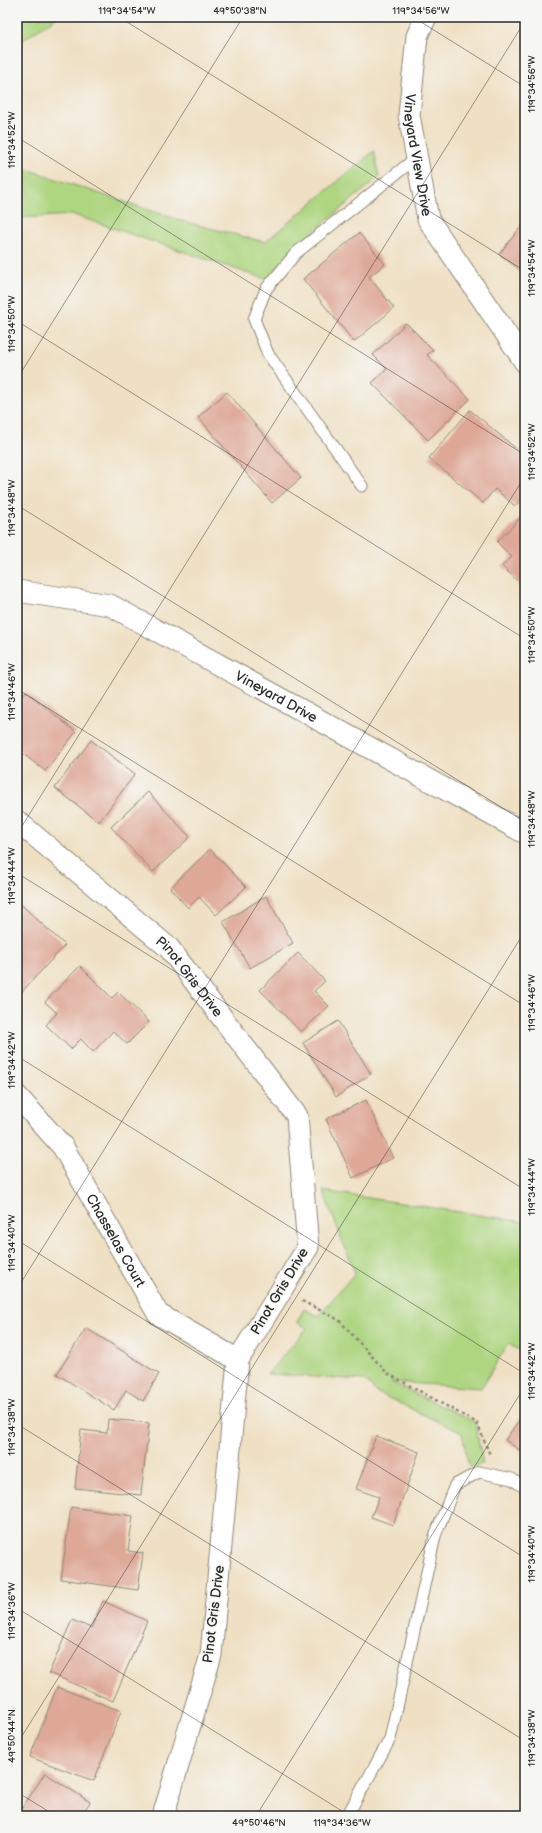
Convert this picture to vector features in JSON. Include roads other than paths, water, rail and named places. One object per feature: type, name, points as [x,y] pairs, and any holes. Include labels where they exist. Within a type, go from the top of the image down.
[{"type":"street","name":"Vineyard View Drive","points":[[426,17],[417,36],[409,114],[428,219],[525,362]]},
{"type":"street","name":"Vineyard Drive","points":[[17,591],[110,605],[525,833]]},
{"type":"street","name":"Pinot Gris Drive","points":[[17,821],[168,948],[297,1116],[308,1247],[238,1360],[212,1655],[162,1816]]},
{"type":"street","name":"Chasselas Court","points":[[17,1096],[63,1147],[158,1314],[238,1360]]},
{"type":"lane","points":[[362,486],[268,354],[254,319],[266,289],[296,253],[416,158]]},
{"type":"lane","points":[[347,1816],[390,1739],[436,1536],[455,1485],[479,1472],[512,1479],[525,1488]]}]
